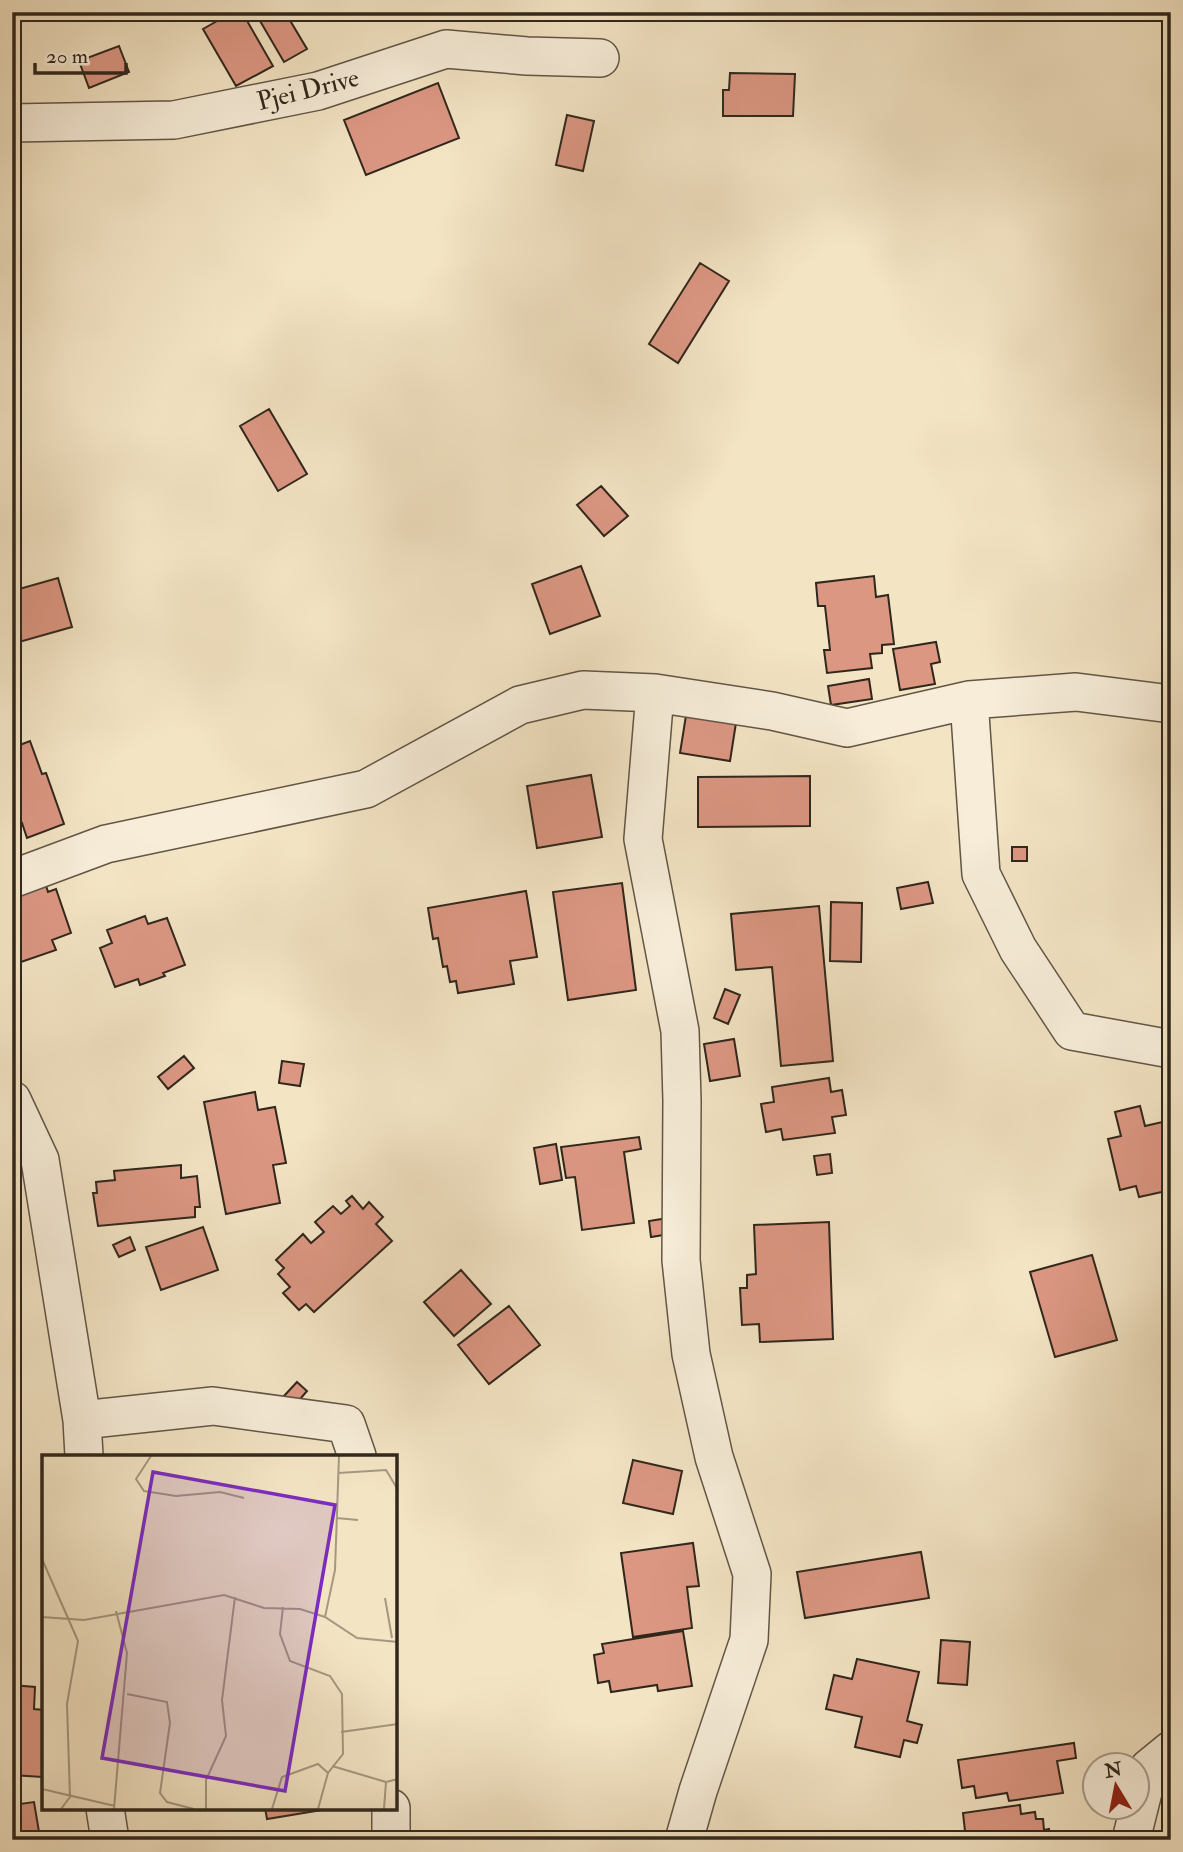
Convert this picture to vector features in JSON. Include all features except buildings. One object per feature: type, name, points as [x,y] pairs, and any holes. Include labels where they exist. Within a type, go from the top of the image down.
[{"type":"street","name":"Pjei Drive","points":[[12,123],[174,120],[317,91],[446,50],[600,58]]},
{"type":"street","points":[[12,879],[106,844],[366,789],[520,705],[583,690],[655,693],[772,711],[847,728],[969,701],[1076,692],[1171,705]]},
{"type":"street","points":[[655,693],[643,839],[680,1031],[681,1260],[691,1354],[714,1457],[752,1574],[750,1640],[684,1840]]},
{"type":"street","points":[[969,701],[981,874],[1018,949],[1072,1031],[1171,1049]]},
{"type":"street","points":[[12,1100],[40,1160],[82,1420],[84,1455]]},
{"type":"street","points":[[82,1420],[213,1405],[346,1424],[356,1455]]},
{"type":"street","points":[[1132,1840],[1149,1768],[1171,1750]]},
{"type":"street","points":[[106,1810],[110,1840]]},
{"type":"street","points":[[391,1810],[391,1840]]}]
